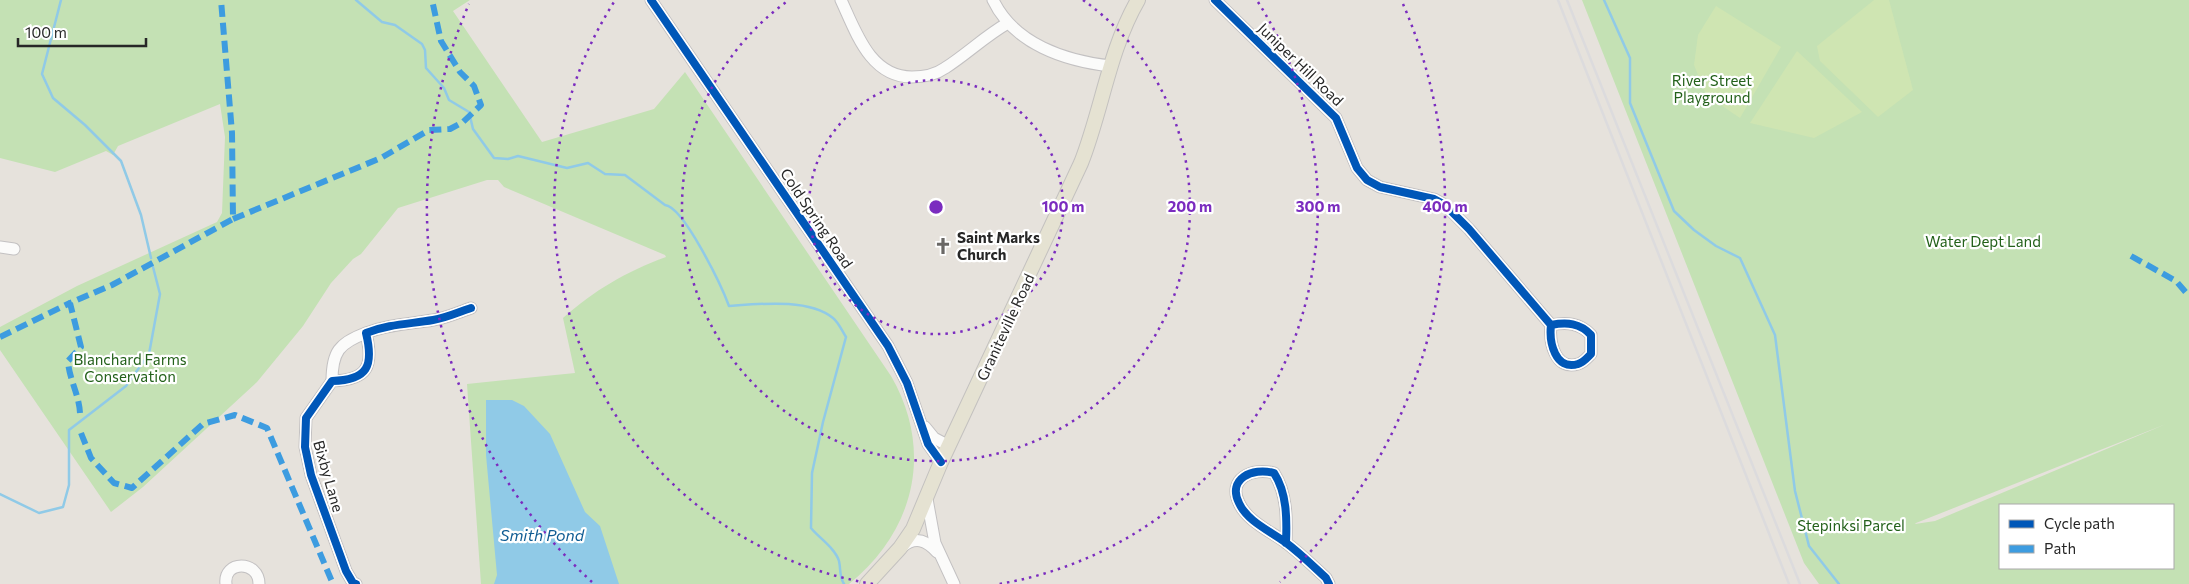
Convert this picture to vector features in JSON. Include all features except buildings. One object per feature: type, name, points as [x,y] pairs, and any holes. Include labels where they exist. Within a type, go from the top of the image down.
[{"type":"main road","name":"Graniteville Road","points":[[867,584],[900,548],[913,528],[927,499],[941,462],[1072,186],[1096,123],[1120,37],[1138,0]]},
{"type":"street","name":"Cold Spring Road","points":[[651,0],[888,346],[907,383],[928,444],[941,462]]},
{"type":"street","points":[[841,0],[872,59],[891,73],[908,77],[922,77],[944,70],[993,31],[1008,23]]},
{"type":"street","points":[[993,0],[1008,23],[1024,37],[1047,50],[1111,66]]},
{"type":"street","name":"Juniper Hill Road","points":[[1215,0],[1336,118],[1357,168],[1367,180],[1380,187],[1434,199],[1445,205],[1469,229],[1551,326]]},
{"type":"street","points":[[0,247],[14,249]]},
{"type":"street","name":"Bixby Lane","points":[[356,584],[353,583],[346,571],[311,474],[305,447],[306,418],[332,381],[333,362],[338,349],[356,336],[382,326],[435,320],[471,308]]},
{"type":"street","points":[[332,381],[345,381],[359,375],[368,368],[370,351],[366,332]]},
{"type":"street","name":"Cold Spring Road","points":[[922,424],[934,438],[949,446]]},
{"type":"street","points":[[1286,543],[1286,517],[1280,481],[1274,473],[1263,470],[1253,471],[1244,476],[1236,489],[1238,503],[1247,516],[1286,543],[1326,578],[1329,584]]},
{"type":"street","points":[[927,499],[935,544],[954,584]]},
{"type":"street","points":[[900,548],[908,542],[918,540],[927,543],[940,555]]},
{"type":"street","points":[[226,584],[225,579],[228,571],[242,565],[254,570],[259,584]]},
{"type":"green space","name":"Blanchard Farms Conservation","points":[[0,0],[470,0],[453,11],[542,142],[654,109],[685,72],[891,376],[904,404],[912,432],[914,460],[911,488],[903,514],[889,540],[872,563],[849,584],[481,584],[467,384],[575,373],[563,318],[611,283],[637,269],[666,257],[504,187],[498,180],[487,180],[398,208],[361,254],[353,259],[331,283],[303,326],[257,382],[143,487],[111,512],[0,350],[0,327],[77,286],[217,222],[222,213],[225,137],[220,104],[118,146],[113,155],[106,151],[55,172],[0,158]]},
{"type":"green space","points":[[1582,0],[2189,0],[2189,584],[1819,584],[1804,563]],"holes":[[[2166,424],[1935,521],[1915,524]]]},
{"type":"green space","points":[[1874,0],[1889,0],[1913,90],[1878,117],[1820,61],[1817,46]]},
{"type":"green space","name":"River Street Playground","points":[[1716,6],[1781,47],[1740,118],[1706,95],[1694,65],[1698,35]]},
{"type":"green space","points":[[1797,51],[1862,112],[1814,138],[1750,123]]},
{"type":"water","name":"Smith Pond","points":[[486,400],[512,400],[524,406],[550,434],[585,512],[600,526],[619,584],[494,584],[497,575],[486,455]]},
{"type":"waterway","points":[[61,0],[42,74],[53,98],[85,125],[121,161],[141,215],[151,258]]},
{"type":"waterway","points":[[356,0],[382,22],[395,25],[422,44],[425,50],[426,68],[444,88],[449,100],[469,112],[473,129],[494,158],[508,159],[518,156],[567,168],[588,163],[605,174],[625,175],[673,209],[682,219],[702,249],[729,306],[797,305],[823,312],[837,322],[846,337],[823,422],[812,473],[811,528],[837,556],[844,584]]},
{"type":"waterway","points":[[1604,0],[1630,58],[1630,103],[1674,211],[1694,230],[1716,246],[1740,258],[1775,335],[1795,491],[1809,546],[1839,584]]},
{"type":"waterway","points":[[0,494],[39,513],[63,507],[69,485],[69,430],[126,386],[149,354],[160,294],[153,267]]},
{"type":"railway","points":[[1558,0],[1789,584]]},
{"type":"railway","points":[[1567,0],[1800,584]]},
{"type":"marked path","points":[[80,413],[68,361],[81,347],[70,303],[112,285],[233,219],[232,133],[221,0]]},
{"type":"marked path","points":[[233,219],[381,158],[429,130],[450,129],[463,122],[481,105],[474,86],[460,72],[441,41],[432,0]]},
{"type":"marked path","points":[[2131,256],[2176,281],[2189,296]]},
{"type":"marked path","points":[[0,337],[70,303]]},
{"type":"marked path","points":[[81,433],[91,458],[114,483],[132,488],[203,424],[235,415],[267,428],[333,584]]},
{"type":"cycle path","points":[[651,0],[888,346],[907,383],[928,444],[941,462]]},
{"type":"cycle path","points":[[1215,0],[1336,118],[1357,168],[1367,180],[1380,187],[1434,199],[1445,205],[1469,229],[1551,325],[1551,339],[1555,354],[1559,359],[1570,365],[1578,364],[1591,354],[1591,335],[1587,331],[1573,324],[1551,325]]},
{"type":"cycle path","points":[[356,584],[353,583],[346,571],[311,475],[305,447],[306,418],[332,381],[354,378],[366,369],[369,354],[366,333],[391,326],[438,319],[471,308]]},
{"type":"cycle path","points":[[1286,543],[1286,534],[1286,516],[1284,498],[1274,473],[1258,472],[1244,477],[1236,487],[1236,495],[1247,515],[1259,525],[1285,542],[1291,546],[1326,578],[1329,584]]},
{"type":"place","name":"Saint Marks Church","points":[[943,246]]},
{"type":"park label","name":"Water Dept Land","points":[[1983,241]]},
{"type":"park label","name":"Stepinksi Parcel","points":[[1851,525]]}]
